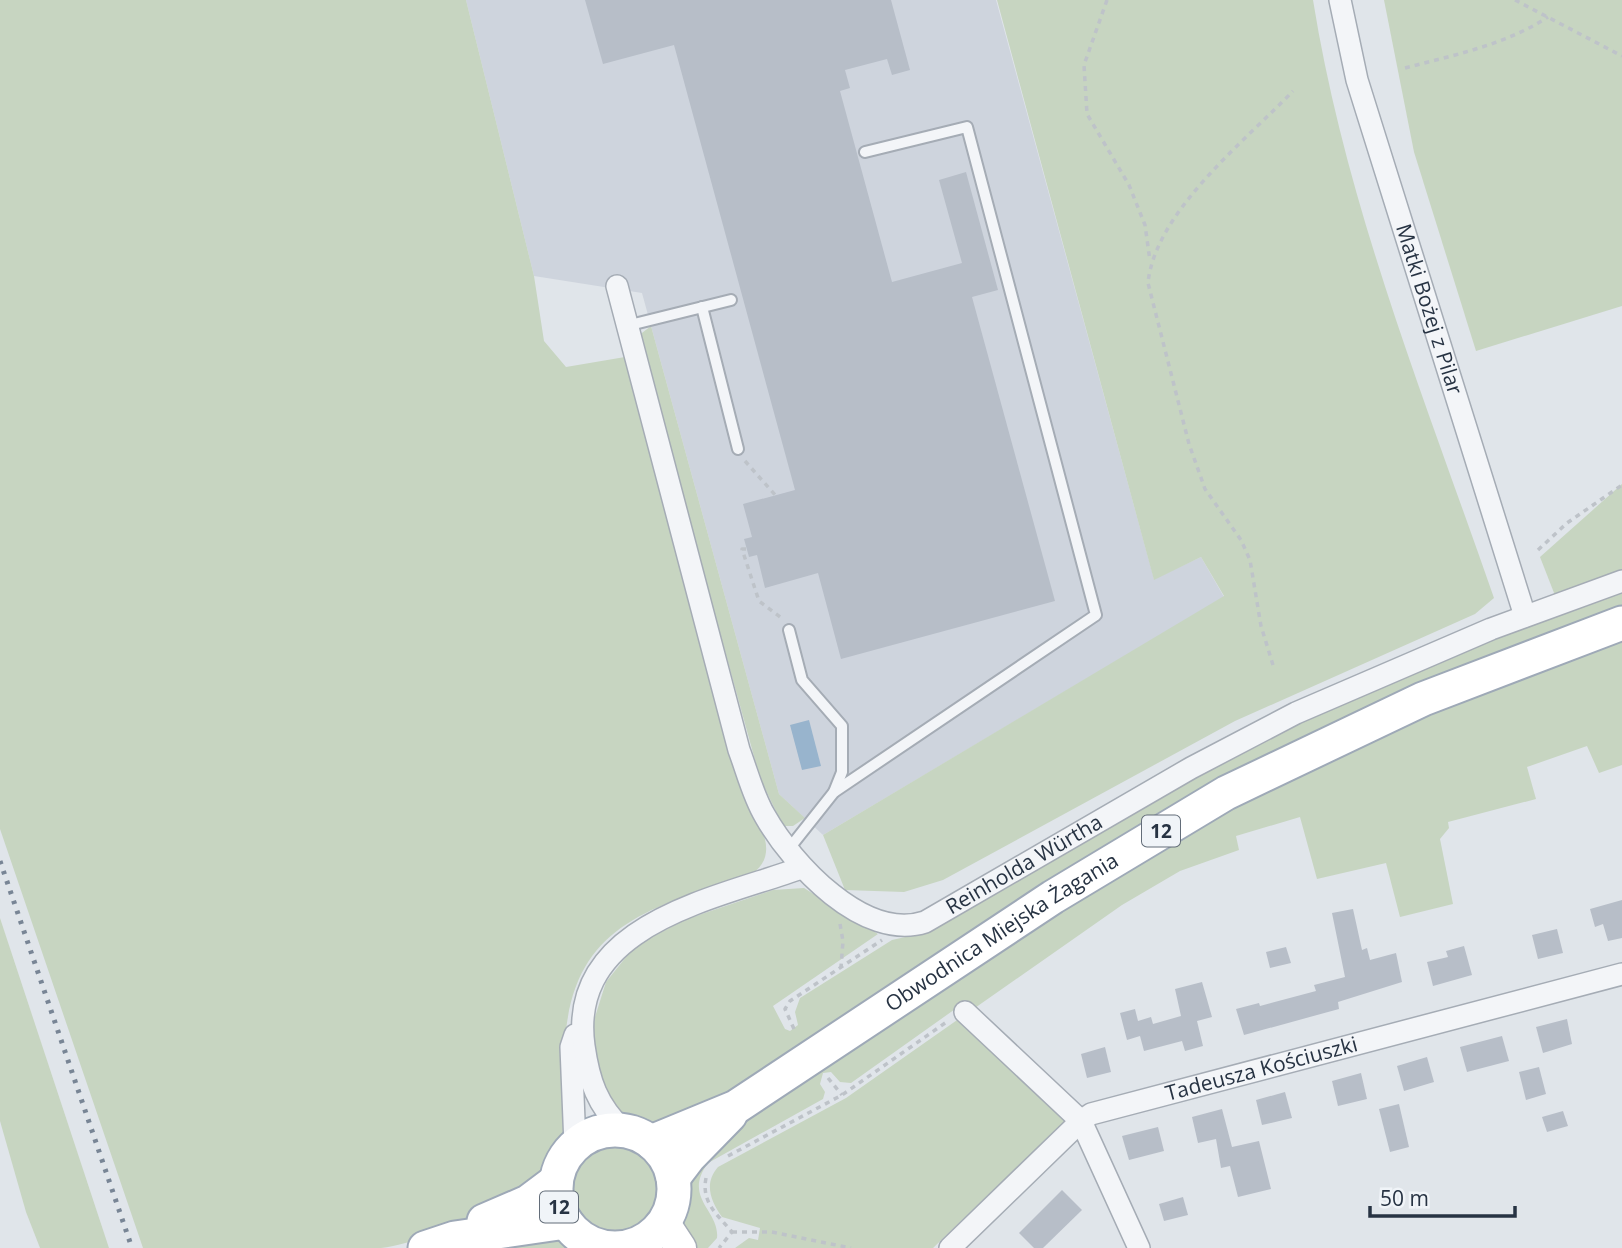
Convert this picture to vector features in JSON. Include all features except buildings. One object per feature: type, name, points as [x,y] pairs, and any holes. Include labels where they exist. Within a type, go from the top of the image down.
[{"type":"main road","name":"Obwodnica Miejska Żagania","points":[[637,1136],[736,1107],[1053,897],[1226,793],[1423,699],[1622,623]]},
{"type":"main road","name":"Obwodnica Miejska Żagania","points":[[673,1178],[736,1107]]},
{"type":"main road","name":"12","points":[[637,1136],[598,1132],[575,1145],[563,1161],[556,1181],[556,1195],[566,1222],[589,1242],[604,1247],[636,1246],[656,1232],[672,1235],[673,1178]]},
{"type":"main road","points":[[637,1136],[666,1158],[673,1178]]},
{"type":"main road","points":[[440,1243],[528,1202],[556,1181]]},
{"type":"main road","name":"12","points":[[440,1243],[566,1222]]},
{"type":"street","name":"Matki Bożej z Pilar","points":[[1340,0],[1357,80],[1525,616]]},
{"type":"street","points":[[617,286],[739,750],[764,814],[801,869],[871,921],[904,927]]},
{"type":"street","name":"Reinholda Würtha","points":[[904,927],[925,922],[1191,768],[1296,713],[1525,616],[1622,581]]},
{"type":"street","points":[[575,1145],[571,1047],[596,975],[627,939],[680,909],[801,869]]},
{"type":"street","name":"Tadeusza Kościuszki","points":[[950,1248],[1081,1121],[1104,1109],[1622,974]]},
{"type":"street","points":[[965,1012],[1081,1121],[1139,1248]]},
{"type":"street","points":[[580,1020],[589,1076],[596,1098],[637,1136]]},
{"type":"lane","points":[[834,792],[1097,615],[967,127],[865,152]]},
{"type":"lane","points":[[626,326],[731,300]]},
{"type":"lane","points":[[702,307],[738,449]]},
{"type":"lane","points":[[788,850],[834,792],[842,772],[842,726],[802,680],[789,630]]},
{"type":"path","points":[[1107,0],[1084,65],[1087,114],[1129,185],[1145,225],[1150,264],[1148,283],[1189,444],[1205,489],[1241,540],[1250,560],[1261,626],[1273,665]]},
{"type":"path","points":[[1515,0],[1622,56]]},
{"type":"path","points":[[1405,68],[1492,44],[1530,29],[1548,17]]},
{"type":"path","points":[[1150,264],[1161,238],[1188,198],[1293,91]]},
{"type":"path","points":[[738,449],[776,496]]},
{"type":"path","points":[[1538,550],[1567,523],[1622,485]]},
{"type":"path","points":[[746,549],[743,549],[746,562],[759,601],[783,619],[789,630]]},
{"type":"path","points":[[834,893],[843,940],[841,967]]},
{"type":"path","points":[[794,1029],[786,1014],[786,1005],[904,927]]},
{"type":"path","points":[[719,1162],[842,1096],[960,1011],[965,1012]]},
{"type":"path","points":[[825,1074],[842,1096]]},
{"type":"path","points":[[711,1170],[704,1187],[706,1196],[714,1213],[732,1233]]},
{"type":"path","points":[[719,1248],[732,1233],[772,1232],[851,1248]]},
{"type":"shaded area","points":[[466,0],[996,0],[1154,579],[1201,557],[1224,597],[823,835],[779,794],[642,293],[534,276]]},
{"type":"green space","points":[[0,0],[466,0],[534,276],[544,341],[566,367],[625,357],[745,796],[764,837],[765,857],[751,875],[669,903],[636,918],[610,937],[589,961],[574,992],[566,1032],[564,1128],[554,1161],[535,1185],[519,1195],[420,1238],[381,1248],[143,1248],[0,829]]},
{"type":"green space","points":[[997,0],[1313,0],[1327,77],[1367,228],[1390,303],[1494,598],[1475,614],[1235,721],[943,880],[904,892],[845,890],[823,835],[1224,596],[1201,557],[1154,580]]},
{"type":"green space","points":[[1384,0],[1622,0],[1622,306],[1476,351],[1414,152]]},
{"type":"green space","points":[[651,326],[779,794],[805,818],[793,826],[783,826],[760,778],[638,336]]},
{"type":"green space","points":[[1622,484],[1622,569],[1589,586],[1556,598],[1540,557]]},
{"type":"green space","points":[[1622,587],[1622,611],[1427,686],[731,1096],[662,1131],[643,1128],[623,1118],[596,1077],[592,1034],[606,982],[630,952],[646,940],[687,919],[773,890],[804,888],[878,934],[773,1006],[785,1029],[790,1031],[798,1025],[795,1012],[800,998],[892,940],[923,933],[1299,717]]},
{"type":"green space","points":[[1622,633],[1622,765],[1599,773],[1587,746],[1527,767],[1536,799],[1448,822],[1449,828],[1440,839],[1453,904],[1400,917],[1386,863],[1317,879],[1300,817],[1236,836],[1239,850],[1180,871],[1122,905],[972,1010],[958,1007],[851,1083],[840,1082],[831,1072],[823,1073],[820,1084],[825,1092],[823,1099],[708,1163],[701,1175],[700,1195],[713,1219],[717,1238],[708,1248],[689,1248],[677,1215],[682,1184],[728,1133],[1106,878],[1330,754]]},
{"type":"green space","points":[[0,918],[109,1248],[40,1248],[26,1212],[0,1121]]},
{"type":"green space","points":[[960,1018],[1024,1077],[1065,1121],[933,1248],[735,1248],[749,1238],[758,1240],[760,1228],[722,1217],[710,1192],[711,1179],[718,1167],[846,1098]]},
{"type":"green space","points":[[614,1145],[630,1149],[644,1158],[653,1172],[657,1188],[653,1204],[644,1218],[630,1227],[614,1231],[598,1227],[584,1218],[575,1204],[571,1188],[575,1172],[584,1158],[598,1149]]},
{"type":"green space","points":[[564,1234],[583,1248],[457,1248]]},
{"type":"water","points":[[809,720],[821,766],[802,770],[790,725]]},
{"type":"railway","points":[[0,861],[132,1248]]}]
